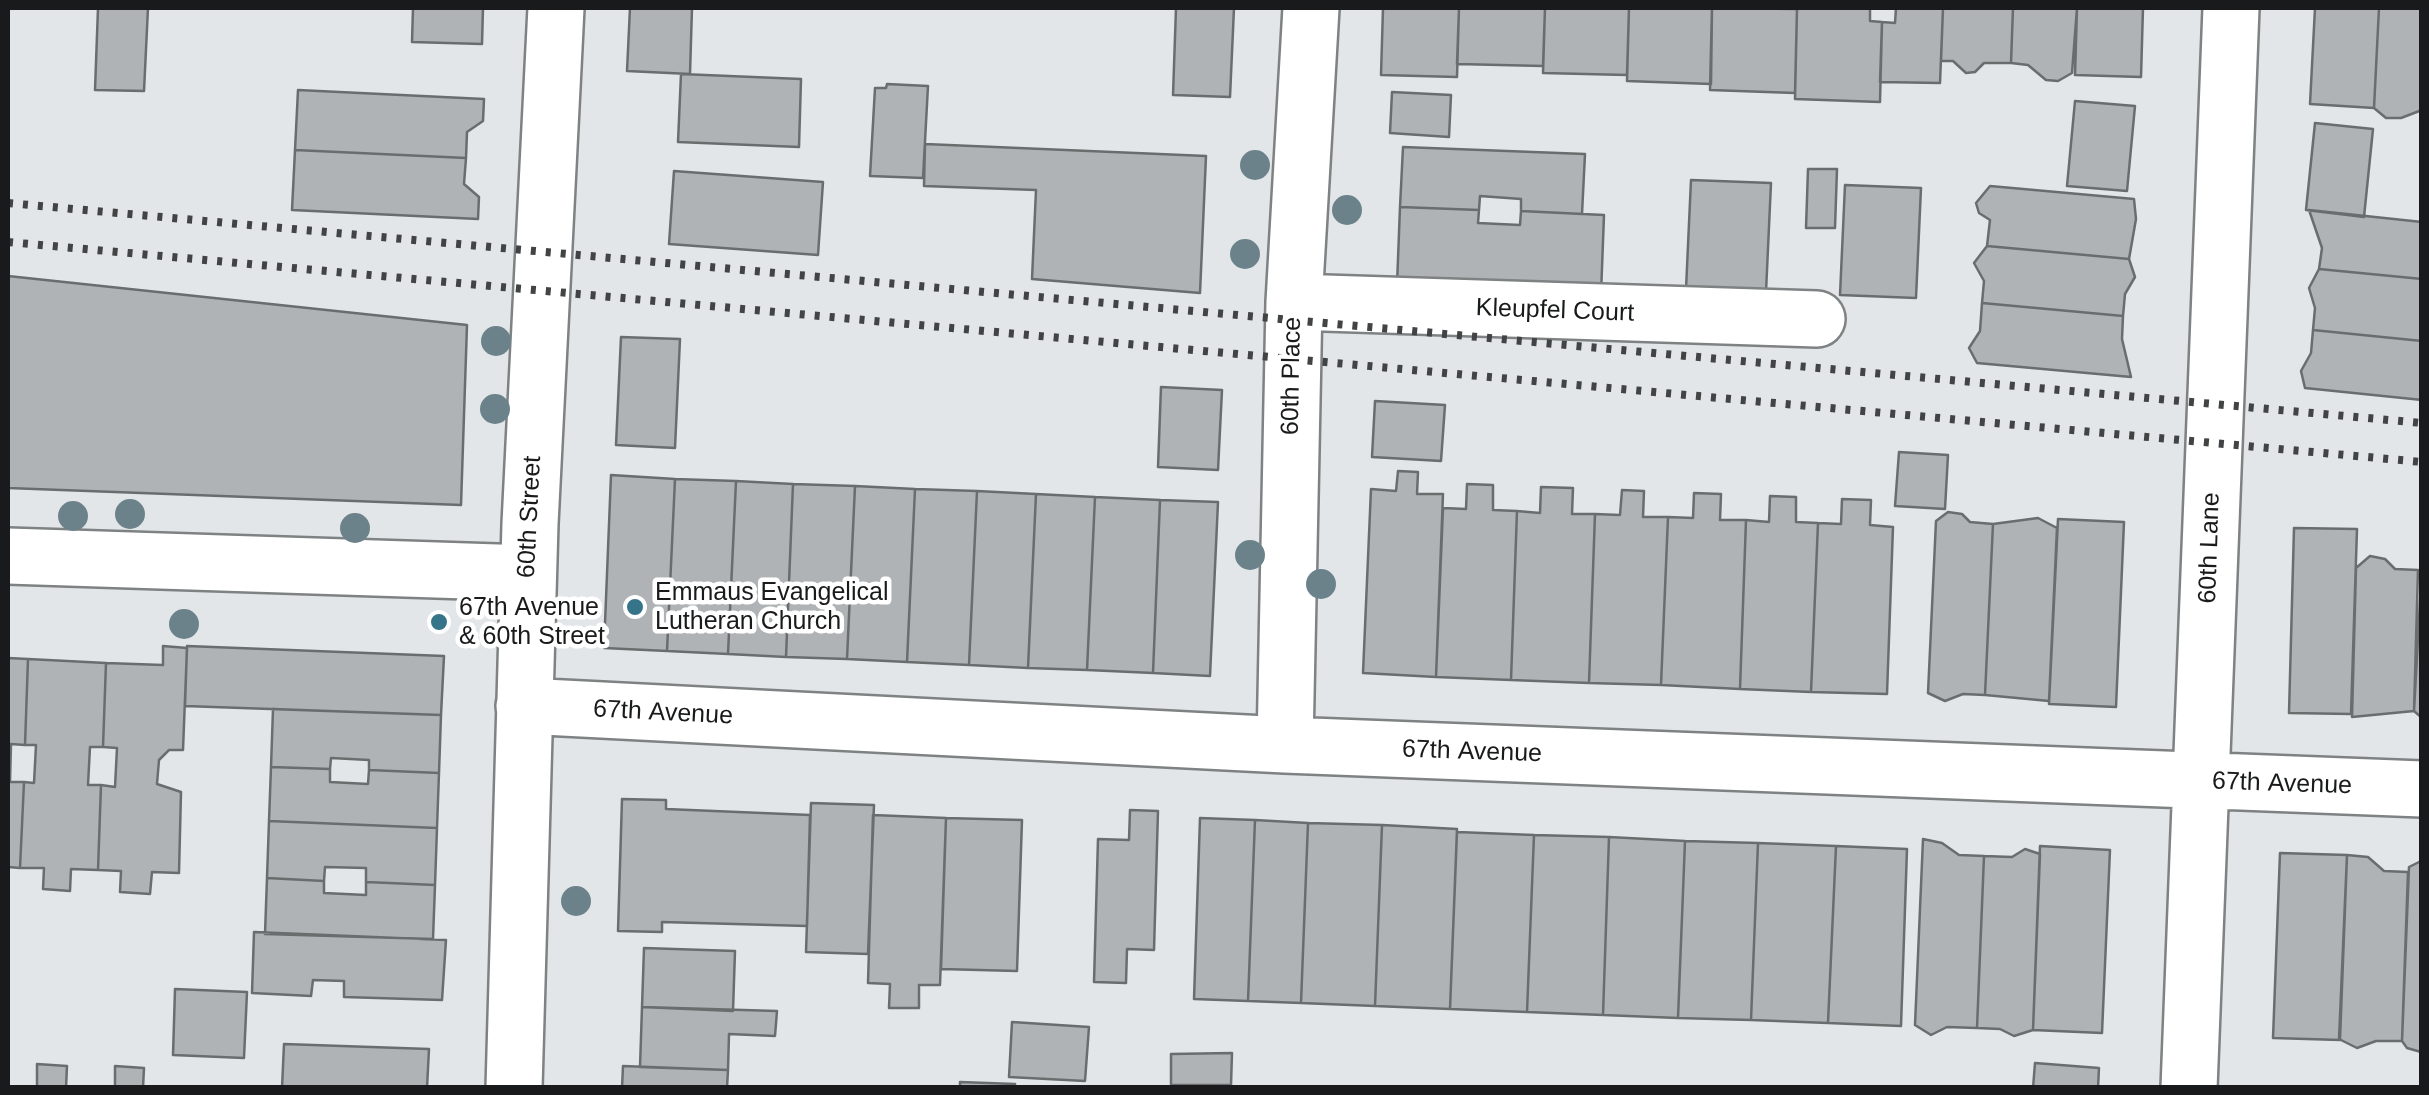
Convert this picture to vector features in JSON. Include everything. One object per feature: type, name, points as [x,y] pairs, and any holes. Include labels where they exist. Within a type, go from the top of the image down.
[{"type":"street","name":"60th Street","points":[[514,1088],[528,573],[556,8]]},
{"type":"street","name":"60th Place","points":[[1285,745],[1294,302],[1310,8]]},
{"type":"street","name":"60th Lane","points":[[2189,1088],[2230,8]]},
{"type":"street","name":"Kleupfel Court","points":[[1294,302],[1816,319]]},
{"type":"street","points":[[8,556],[528,573]]},
{"type":"street","name":"67th Avenue","points":[[524,706],[1285,745],[2422,789]]},
{"type":"building","points":[[98,8],[148,8],[144,91],[95,90]]},
{"type":"building","points":[[413,8],[483,8],[482,44],[412,42]]},
{"type":"building","points":[[630,8],[692,8],[690,74],[627,71]]},
{"type":"building","points":[[1176,8],[1234,8],[1230,97],[1173,95]]},
{"type":"building","points":[[1383,8],[1459,8],[1457,77],[1381,75]]},
{"type":"building","points":[[1459,8],[1545,8],[1543,66],[1457,64]]},
{"type":"building","points":[[1545,8],[1629,8],[1627,75],[1543,73]]},
{"type":"building","points":[[1629,8],[1712,8],[1711,84],[1627,81]]},
{"type":"building","points":[[1712,8],[1797,9],[1795,93],[1710,90]]},
{"type":"building","points":[[1870,8],[1870,21],[1882,22],[1880,102],[1795,99],[1797,9]]},
{"type":"building","points":[[1896,8],[1943,8],[1940,83],[1880,82],[1882,22],[1895,23]]},
{"type":"building","points":[[1943,8],[2013,8],[2011,63],[1984,63],[1975,72],[1966,73],[1953,61],[1941,61]]},
{"type":"building","points":[[2013,8],[2077,8],[2072,73],[2058,81],[2046,80],[2028,65],[2011,63]]},
{"type":"building","points":[[2077,8],[2143,8],[2141,77],[2075,75]]},
{"type":"building","points":[[2315,8],[2379,8],[2374,108],[2310,104]]},
{"type":"building","points":[[2379,8],[2422,8],[2422,110],[2401,118],[2386,118],[2374,108]]},
{"type":"building","points":[[681,74],[801,79],[799,147],[678,142]]},
{"type":"building","points":[[887,84],[928,86],[923,178],[870,176],[875,88],[886,88]]},
{"type":"building","points":[[298,90],[484,99],[483,121],[467,132],[466,158],[295,150]]},
{"type":"building","points":[[1392,92],[1451,95],[1449,137],[1390,133]]},
{"type":"building","points":[[2075,101],[2135,106],[2127,191],[2067,186]]},
{"type":"building","points":[[2315,123],[2373,129],[2364,217],[2306,210]]},
{"type":"building","points":[[925,144],[1206,156],[1200,293],[1032,279],[1036,190],[924,186]]},
{"type":"building","points":[[1403,147],[1585,154],[1582,214],[1521,211],[1521,199],[1480,196],[1479,210],[1400,207]]},
{"type":"building","points":[[295,150],[466,158],[464,184],[479,197],[478,219],[292,210]]},
{"type":"building","points":[[1808,169],[1837,169],[1835,228],[1806,228]]},
{"type":"building","points":[[674,171],[823,182],[818,255],[669,244]]},
{"type":"building","points":[[1691,180],[1771,183],[1766,292],[1686,289]]},
{"type":"building","points":[[1845,185],[1921,188],[1916,298],[1840,295]]},
{"type":"building","points":[[1990,186],[2134,199],[2136,219],[2129,259],[1987,246],[1990,220],[1979,213],[1976,203]]},
{"type":"building","points":[[1400,207],[1479,210],[1478,223],[1520,225],[1521,211],[1604,215],[1601,294],[1397,285]]},
{"type":"building","points":[[2309,210],[2422,222],[2422,279],[2319,269],[2322,248]]},
{"type":"building","points":[[1987,246],[2129,259],[2135,277],[2125,294],[2123,316],[1982,303],[1984,281],[1974,263]]},
{"type":"building","points":[[2319,269],[2422,279],[2422,341],[2313,330],[2315,308],[2309,288]]},
{"type":"building","points":[[8,276],[467,325],[461,505],[8,488]]},
{"type":"building","points":[[1982,303],[2123,316],[2122,339],[2131,377],[1977,363],[1969,348],[1980,331]]},
{"type":"building","points":[[2313,330],[2422,341],[2422,400],[2305,388],[2301,371],[2311,353]]},
{"type":"building","points":[[621,337],[680,339],[675,448],[616,445]]},
{"type":"building","points":[[1161,387],[1222,390],[1218,470],[1158,467]]},
{"type":"building","points":[[1375,401],[1445,405],[1441,461],[1372,457]]},
{"type":"building","points":[[1899,452],[1948,455],[1945,509],[1895,506]]},
{"type":"building","points":[[1398,471],[1418,472],[1417,494],[1443,494],[1436,677],[1363,673],[1371,489],[1396,491]]},
{"type":"building","points":[[611,475],[675,479],[667,651],[604,648]]},
{"type":"building","points":[[675,479],[736,481],[728,654],[667,651]]},
{"type":"building","points":[[736,481],[793,484],[786,657],[728,654]]},
{"type":"building","points":[[793,484],[855,486],[847,659],[786,657]]},
{"type":"building","points":[[1467,484],[1493,485],[1493,510],[1517,511],[1511,680],[1436,677],[1443,508],[1466,509]]},
{"type":"building","points":[[855,486],[915,489],[907,662],[847,659]]},
{"type":"building","points":[[1541,487],[1573,488],[1572,514],[1595,514],[1589,683],[1511,680],[1517,511],[1540,513]]},
{"type":"building","points":[[915,489],[977,491],[969,665],[907,662]]},
{"type":"building","points":[[1622,490],[1644,491],[1643,517],[1668,517],[1661,685],[1589,683],[1595,514],[1620,515]]},
{"type":"building","points":[[977,491],[1036,494],[1028,668],[969,665]]},
{"type":"building","points":[[1694,493],[1721,494],[1720,520],[1746,520],[1740,689],[1661,685],[1668,517],[1693,518]]},
{"type":"building","points":[[1036,494],[1095,497],[1087,670],[1028,668]]},
{"type":"building","points":[[1770,496],[1796,497],[1796,522],[1818,523],[1811,692],[1740,689],[1746,520],[1769,522]]},
{"type":"building","points":[[1095,497],[1160,500],[1153,673],[1087,670]]},
{"type":"building","points":[[1842,499],[1871,500],[1870,525],[1893,527],[1887,694],[1811,692],[1818,523],[1841,524]]},
{"type":"building","points":[[1160,500],[1218,502],[1210,676],[1153,673]]},
{"type":"building","points":[[1948,512],[1962,514],[1970,522],[1993,524],[1985,695],[1963,694],[1945,701],[1928,693],[1936,521]]},
{"type":"building","points":[[2038,518],[2057,528],[2049,701],[1985,695],[1993,524]]},
{"type":"building","points":[[2058,519],[2124,522],[2116,707],[2049,704]]},
{"type":"building","points":[[2294,528],[2357,529],[2351,714],[2289,713]]},
{"type":"building","points":[[2370,556],[2385,559],[2395,569],[2418,570],[2414,711],[2352,717],[2356,568]]},
{"type":"building","points":[[2422,565],[2422,718],[2414,711]]},
{"type":"building","points":[[163,646],[187,648],[183,750],[169,750],[159,760],[157,784],[181,792],[179,873],[152,872],[150,894],[120,892],[121,871],[98,870],[101,785],[115,787],[117,748],[103,747],[106,663],[163,665]]},
{"type":"building","points":[[187,646],[444,656],[441,715],[185,706]]},
{"type":"building","points":[[8,658],[28,659],[25,745],[11,744],[10,782],[24,782],[20,868],[8,867]]},
{"type":"building","points":[[28,659],[106,663],[103,747],[90,747],[88,785],[101,785],[98,870],[71,869],[70,891],[43,889],[44,868],[20,868],[24,782],[34,783],[36,745],[25,745]]},
{"type":"building","points":[[273,709],[441,715],[439,773],[369,770],[369,760],[331,758],[330,769],[271,767]]},
{"type":"building","points":[[271,767],[330,769],[330,782],[368,784],[369,770],[439,773],[437,828],[269,821]]},
{"type":"building","points":[[622,799],[666,800],[666,809],[810,815],[807,926],[662,922],[662,932],[618,931]]},
{"type":"building","points":[[811,803],[874,805],[868,954],[806,952]]},
{"type":"building","points":[[1130,810],[1158,811],[1154,950],[1127,949],[1126,983],[1094,982],[1098,839],[1129,840]]},
{"type":"building","points":[[873,815],[946,818],[940,985],[919,985],[919,1008],[889,1008],[890,984],[868,983]]},
{"type":"building","points":[[946,818],[1022,820],[1017,971],[941,969]]},
{"type":"building","points":[[1200,818],[1255,820],[1248,1001],[1194,999]]},
{"type":"building","points":[[1255,820],[1308,823],[1301,1003],[1248,1001]]},
{"type":"building","points":[[269,821],[437,828],[435,885],[366,882],[366,868],[325,867],[324,881],[267,878]]},
{"type":"building","points":[[1308,823],[1382,825],[1375,1006],[1301,1003]]},
{"type":"building","points":[[1382,825],[1457,829],[1450,1009],[1375,1006]]},
{"type":"building","points":[[1457,832],[1534,835],[1527,1012],[1450,1009]]},
{"type":"building","points":[[1534,835],[1609,837],[1603,1015],[1527,1012]]},
{"type":"building","points":[[1609,837],[1685,841],[1678,1018],[1603,1015]]},
{"type":"building","points":[[1923,839],[1942,843],[1959,855],[1984,856],[1977,1028],[1947,1027],[1931,1035],[1915,1025]]},
{"type":"building","points":[[1685,841],[1758,843],[1751,1020],[1678,1018]]},
{"type":"building","points":[[1758,843],[1836,846],[1828,1023],[1751,1020]]},
{"type":"building","points":[[1836,846],[1907,849],[1901,1026],[1828,1023]]},
{"type":"building","points":[[2040,846],[2110,850],[2102,1033],[2033,1030]]},
{"type":"building","points":[[2025,849],[2040,854],[2033,1030],[2014,1036],[2000,1029],[1977,1028],[1984,856],[2012,857]]},
{"type":"building","points":[[2280,853],[2347,855],[2340,1040],[2273,1038]]},
{"type":"building","points":[[2347,855],[2368,857],[2384,871],[2408,872],[2402,1041],[2376,1041],[2357,1048],[2339,1039]]},
{"type":"building","points":[[2419,862],[2421,1052],[2407,1048],[2402,1041],[2409,867]]},
{"type":"building","points":[[267,878],[324,881],[324,893],[366,895],[366,882],[435,885],[433,939],[265,934]]},
{"type":"building","points":[[254,932],[446,940],[442,1000],[344,997],[344,981],[313,980],[311,996],[252,993]]},
{"type":"building","points":[[644,948],[735,951],[733,1011],[642,1007]]},
{"type":"building","points":[[175,989],[247,992],[244,1058],[173,1055]]},
{"type":"building","points":[[642,1007],[777,1011],[775,1036],[729,1034],[728,1070],[640,1067]]},
{"type":"building","points":[[1012,1022],[1089,1027],[1085,1081],[1009,1077]]},
{"type":"building","points":[[284,1044],[429,1049],[427,1088],[282,1088]]},
{"type":"building","points":[[1232,1053],[1231,1085],[1171,1085],[1171,1054]]},
{"type":"building","points":[[2035,1063],[2099,1068],[2098,1088],[2033,1088]]},
{"type":"building","points":[[37,1064],[67,1066],[66,1088],[10,1088],[37,1087]]},
{"type":"building","points":[[115,1066],[144,1068],[143,1088],[115,1088]]},
{"type":"building","points":[[623,1066],[728,1070],[727,1088],[622,1088]]},
{"type":"building","points":[[960,1082],[1015,1084],[1015,1088],[960,1088]]},
{"type":"railway","points":[[8,203],[2422,423]]},
{"type":"railway","points":[[8,242],[2422,462]]},
{"type":"place","name":"Emmaus Evangelical Lutheran Church","points":[[635,607]]},
{"type":"place","name":"67th Avenue & 60th Street","points":[[439,622]]}]
